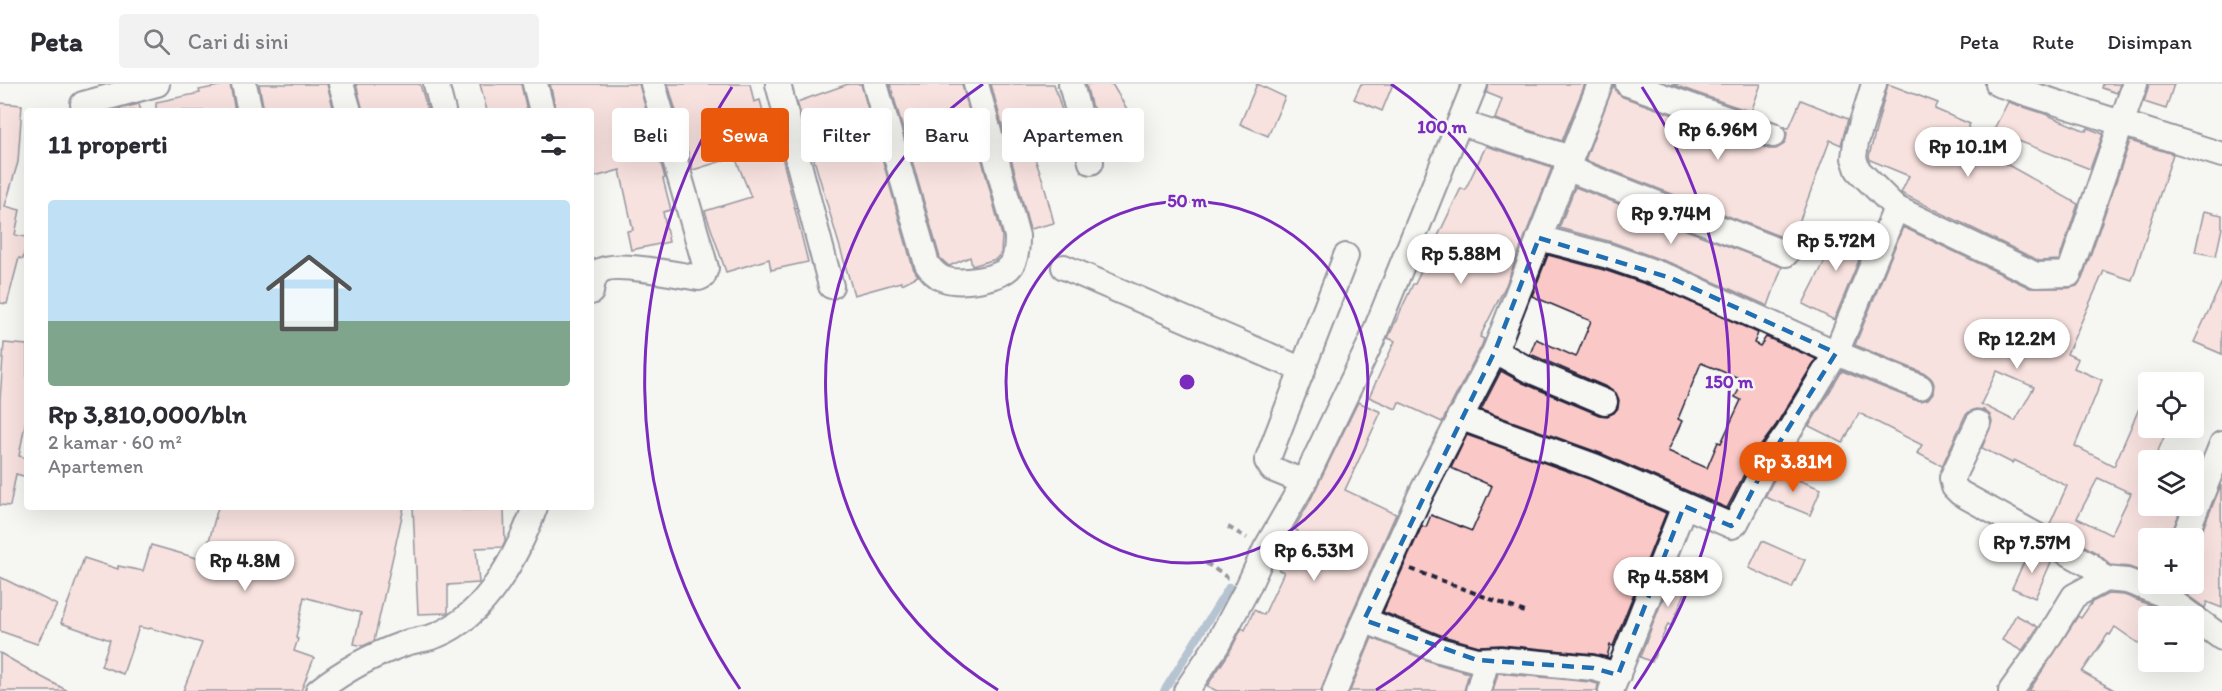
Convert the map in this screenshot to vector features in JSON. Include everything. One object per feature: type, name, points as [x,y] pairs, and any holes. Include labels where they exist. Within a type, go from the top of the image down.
[{"type":"street","points":[[244,84],[249,108]]},
{"type":"street","points":[[341,84],[348,108]]},
{"type":"street","points":[[436,84],[442,108]]},
{"type":"street","points":[[535,84],[541,108]]},
{"type":"street","points":[[594,278],[601,270],[619,266],[699,278],[703,276],[706,268],[652,84]]},
{"type":"street","points":[[778,84],[831,286]]},
{"type":"street","points":[[875,84],[927,264],[934,274],[946,280],[966,282],[993,276],[1010,267],[1017,253],[1017,236],[976,84]]},
{"type":"street","points":[[1071,84],[1077,108]]},
{"type":"street","points":[[1186,691],[1216,645],[1247,589],[1265,550],[1304,482],[1371,342],[1475,84]]},
{"type":"street","points":[[1335,691],[1420,494],[1495,351],[1600,84]]},
{"type":"street","points":[[1628,84],[1773,135]]},
{"type":"street","points":[[1874,84],[1856,142],[1854,158],[1858,170],[1896,208],[2036,275],[2069,274],[2135,84]]},
{"type":"street","points":[[1998,84],[2222,155]]},
{"type":"street","points":[[83,104],[146,85]]},
{"type":"street","points":[[1461,123],[1568,163],[1786,254]]},
{"type":"street","points":[[1459,417],[1594,466],[1731,526],[1736,523],[1767,462],[1788,434],[1836,353],[1896,208]]},
{"type":"street","points":[[1539,238],[1608,256],[1671,278],[1836,353],[1920,387]]},
{"type":"street","points":[[1304,482],[1272,469],[1267,461],[1270,447],[1303,370],[1346,256]]},
{"type":"street","points":[[1064,267],[1303,370]]},
{"type":"street","points":[[1495,351],[1528,370],[1605,402]]},
{"type":"street","points":[[1978,423],[1952,478],[1954,487],[1960,493],[2090,565],[2105,579]]},
{"type":"street","points":[[2188,528],[2222,444]]},
{"type":"street","points":[[1364,620],[1438,650],[1476,660],[1500,659],[1593,668],[1614,683],[1635,625],[1684,506]]},
{"type":"street","points":[[318,691],[334,678],[371,658],[407,643],[438,635],[471,615],[498,580],[523,540],[534,510]]},
{"type":"street","points":[[2011,691],[2044,645],[2074,597],[2105,579],[2138,583]]},
{"type":"street","points":[[2170,594],[2222,638]]},
{"type":"street","points":[[1478,691],[1486,660]]},
{"type":"path","points":[[1230,528],[1247,538]]},
{"type":"path","points":[[1390,561],[1525,612]]},
{"type":"path","points":[[1208,564],[1228,578]]},
{"type":"highlighted area","points":[[1539,238],[1671,278],[1836,353],[1767,462],[1736,523],[1731,526],[1684,506],[1618,675],[1593,668],[1477,660],[1364,620],[1495,351]]},
{"type":"building","points":[[230,84],[234,108],[156,108],[156,102],[200,93],[199,90]]},
{"type":"building","points":[[259,84],[327,84],[333,108],[263,108]]},
{"type":"building","points":[[356,84],[420,84],[427,108],[362,108]]},
{"type":"building","points":[[480,84],[521,84],[526,108],[486,108]]},
{"type":"building","points":[[550,84],[639,84],[646,108],[612,108],[612,162],[661,162],[671,210],[663,212],[669,242],[631,250],[627,231],[633,230],[620,170],[594,177],[594,108],[555,108]]},
{"type":"building","points":[[668,84],[750,84],[754,102],[760,100],[762,108],[701,108],[701,162],[719,162],[693,170],[689,156],[689,108],[675,108]]},
{"type":"building","points":[[848,84],[861,84],[868,108],[801,108],[801,116],[797,102]]},
{"type":"building","points":[[890,84],[962,84],[968,108],[904,108],[904,133]]},
{"type":"building","points":[[991,84],[1054,84],[1061,108],[1002,108],[1002,125]]},
{"type":"building","points":[[1086,84],[1112,84],[1126,108],[1093,108]]},
{"type":"building","points":[[1257,84],[1285,97],[1268,136],[1240,124]]},
{"type":"building","points":[[1361,84],[1393,84],[1382,111],[1354,99]]},
{"type":"building","points":[[1489,84],[1585,84],[1562,141],[1495,119],[1502,99],[1487,93]]},
{"type":"building","points":[[1614,84],[1617,93],[1623,97],[1769,149],[1776,149],[1783,145],[1787,133],[1784,126],[1789,128],[1801,100],[1848,119],[1841,145],[1830,140],[1792,241],[1585,160]]},
{"type":"building","points":[[1671,84],[1761,84],[1751,112]]},
{"type":"building","points":[[1888,84],[1938,103],[1935,109],[1970,124],[1963,140],[2078,204],[2059,260],[2039,261],[1901,193],[1909,176],[1870,160],[1869,156]]},
{"type":"building","points":[[2103,84],[2120,84],[2117,93],[2102,88]]},
{"type":"building","points":[[2149,84],[2174,84],[2166,109],[2144,102]]},
{"type":"building","points":[[2008,102],[2086,131],[2088,128],[2103,134],[2090,169],[1993,131]]},
{"type":"building","points":[[0,103],[22,105],[18,162],[5,206],[20,210],[15,235],[24,236],[24,254],[23,259],[19,258],[7,304],[0,303]]},
{"type":"building","points":[[139,104],[140,108],[123,108]]},
{"type":"building","points":[[2130,141],[2173,154],[2132,280],[2104,271],[2067,354],[2078,359],[2074,368],[2102,380],[2075,446],[2114,466],[2138,411],[2138,438],[2164,438],[2158,450],[2138,450],[2138,516],[2178,516],[2174,528],[2138,528],[2138,570],[2111,565],[2097,553],[2049,526],[2067,486],[2014,460],[2012,463],[1982,448],[1992,422],[1990,415],[1984,410],[1976,409],[1965,416],[1942,466],[1917,453],[1922,445],[1859,413],[1843,443],[1809,426],[1842,371],[1915,400],[1928,399],[1933,393],[1934,384],[1926,374],[1855,345],[1903,227],[2030,288],[2077,286],[2082,279]],"holes":[[[1997,371],[2034,387],[2015,421],[1981,404]],[[2098,478],[2131,493],[2111,535],[2077,518]]]},
{"type":"building","points":[[1486,146],[1552,167],[1506,285],[1480,337],[1484,339],[1482,345],[1442,422],[1399,402],[1396,409],[1369,397],[1395,341],[1388,338],[1413,284],[1461,188],[1465,190]]},
{"type":"building","points":[[737,162],[783,162],[808,262],[771,270],[769,259],[726,272],[705,211],[751,197]]},
{"type":"building","points":[[815,162],[883,162],[913,268],[918,276],[902,284],[901,282],[854,295]]},
{"type":"building","points":[[912,162],[983,162],[1002,236],[1001,253],[996,259],[972,266],[970,257],[949,266],[940,258]]},
{"type":"building","points":[[1012,162],[1036,162],[1043,181],[1054,223],[1030,229]]},
{"type":"building","points":[[1575,187],[1782,267],[1768,306],[1676,265],[1612,242],[1559,228]]},
{"type":"building","points":[[2204,211],[2222,215],[2222,228],[2216,256],[2195,252]]},
{"type":"building","points":[[1840,225],[1857,236],[1860,230],[1869,236],[1834,320],[1803,304],[1827,257],[1822,253]]},
{"type":"building","points":[[1548,255],[1604,270],[1666,291],[1758,333],[1754,343],[1760,346],[1766,337],[1816,359],[1776,425],[1754,455],[1727,508],[1600,453],[1481,410],[1501,371],[1523,383],[1599,415],[1607,416],[1618,408],[1619,400],[1611,389],[1530,354],[1536,339],[1576,357],[1591,321],[1532,296]],"holes":[[[1701,363],[1744,380],[1735,397],[1741,400],[1707,468],[1668,451],[1682,421],[1678,419]]]},
{"type":"building","points":[[2222,282],[2222,354],[2194,342]]},
{"type":"building","points":[[4,343],[24,345],[24,430],[19,456],[24,457],[24,476],[16,474],[10,506],[0,505],[0,400]]},
{"type":"building","points":[[1358,402],[1381,412],[1345,490],[1396,514],[1351,615],[1321,691],[1217,691],[1207,686],[1242,628],[1245,630],[1254,610],[1264,615],[1284,572],[1279,570],[1298,531],[1294,529]]},
{"type":"building","points":[[1467,435],[1589,479],[1666,513],[1607,657],[1501,645],[1479,646],[1443,636],[1383,612],[1422,526],[1426,527],[1431,515],[1472,531],[1492,486],[1451,468]]},
{"type":"building","points":[[1778,472],[1821,489],[1810,515],[1765,497]]},
{"type":"building","points":[[2221,485],[2222,608],[2207,602],[2205,608],[2186,594],[2204,594],[2203,528]]},
{"type":"building","points":[[217,510],[403,510],[374,641],[363,646],[354,644],[361,613],[304,597],[294,651],[314,658],[301,691],[183,691],[202,643],[150,628],[139,627],[123,674],[101,666],[110,640],[61,623],[84,558],[118,569],[118,566],[143,571],[151,545],[204,560]]},
{"type":"building","points":[[413,510],[504,510],[505,541],[502,547],[476,548],[479,583],[448,585],[448,613],[418,614]]},
{"type":"building","points":[[1762,541],[1805,560],[1792,588],[1749,568]]},
{"type":"building","points":[[2030,549],[2052,560],[2035,598],[2012,588]]},
{"type":"building","points":[[1678,560],[1696,568],[1671,626],[1668,624],[1652,662],[1640,657]]},
{"type":"building","points":[[0,577],[57,605],[37,644],[0,631]]},
{"type":"building","points":[[2108,594],[2124,595],[2152,606],[2138,606],[2138,643],[2115,627],[2082,672],[2116,691],[2029,691],[2078,616],[2081,618],[2092,602]]},
{"type":"building","points":[[2016,615],[2038,627],[2022,651],[2002,640]]},
{"type":"building","points":[[1372,638],[1434,663],[1469,673],[1464,691],[1350,691]]},
{"type":"building","points":[[0,653],[38,675],[68,691],[0,691]]},
{"type":"building","points":[[1498,673],[1590,682],[1598,684],[1597,691],[1493,691]]},
{"type":"waterway","points":[[1164,691],[1229,587]]}]
